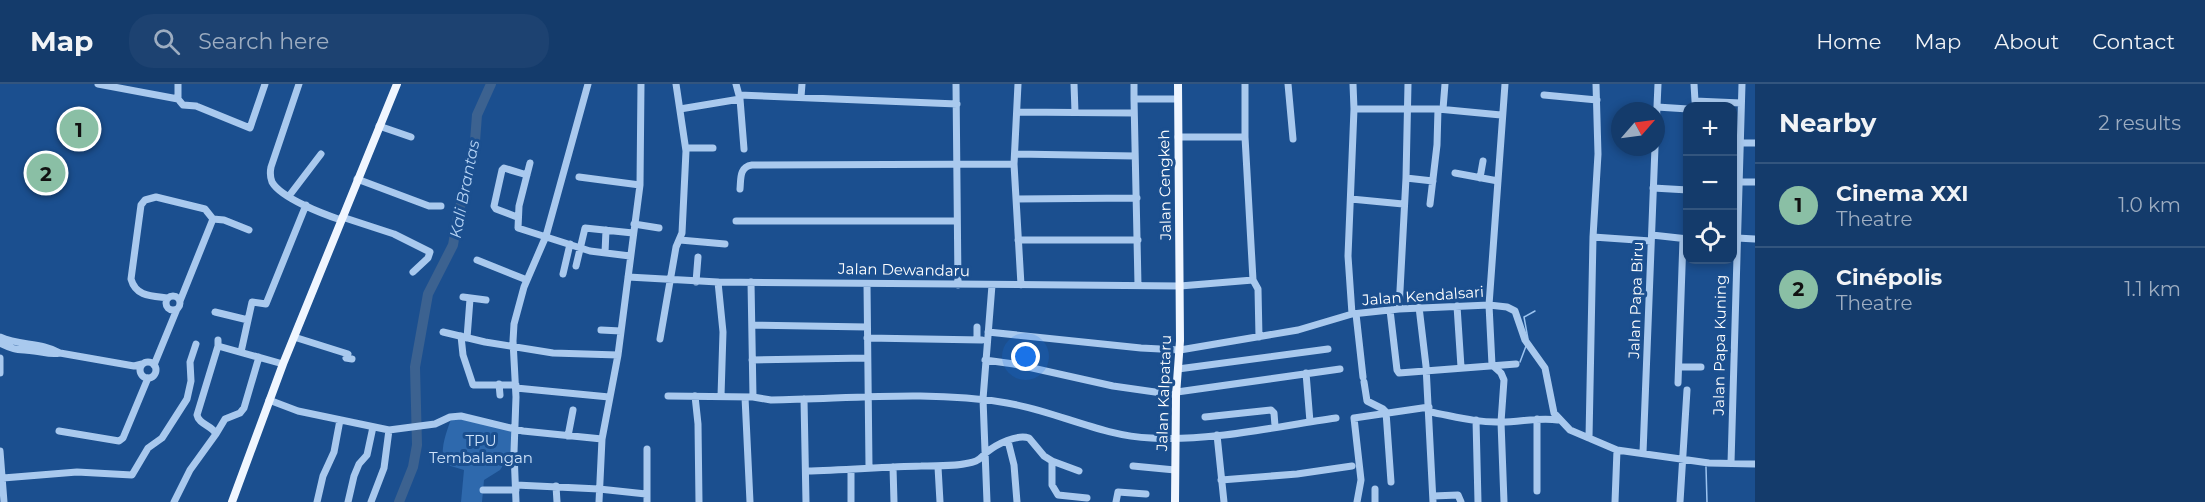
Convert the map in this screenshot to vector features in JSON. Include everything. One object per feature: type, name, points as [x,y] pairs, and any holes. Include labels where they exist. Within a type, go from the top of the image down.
[{"type":"main road","points":[[232,502],[283,364],[397,84]]},
{"type":"main road","name":"Jalan Cengkeh","points":[[1178,84],[1180,286]]},
{"type":"main road","name":"Jalan Kalpataru","points":[[1175,502],[1180,286]]},
{"type":"street","points":[[98,84],[133,88],[178,99],[183,105],[196,106],[250,128],[265,84]]},
{"type":"street","points":[[178,84],[178,99]]},
{"type":"street","points":[[299,84],[270,171],[274,185],[306,205],[341,219],[394,234],[430,252],[428,258],[413,272]]},
{"type":"street","points":[[516,502],[514,324],[527,280],[546,236],[588,84]]},
{"type":"street","points":[[599,502],[602,439],[618,355],[639,185],[641,84]]},
{"type":"street","points":[[660,339],[669,280],[676,247],[682,232],[686,148],[676,84]]},
{"type":"street","points":[[736,84],[740,97],[744,149]]},
{"type":"street","points":[[801,97],[802,84]]},
{"type":"street","points":[[956,84],[958,285]]},
{"type":"street","points":[[1018,84],[1014,164],[1021,285]]},
{"type":"street","points":[[1074,84],[1075,112]]},
{"type":"street","points":[[1134,84],[1138,285]]},
{"type":"street","points":[[1245,84],[1245,137],[1253,280],[1258,289],[1259,337]]},
{"type":"street","points":[[1288,84],[1293,139]]},
{"type":"street","points":[[1353,84],[1348,256],[1367,401],[1386,412],[1390,482]]},
{"type":"street","points":[[1399,309],[1408,84]]},
{"type":"street","points":[[1430,204],[1445,84]]},
{"type":"street","points":[[1504,502],[1501,422],[1504,380],[1492,365],[1489,305],[1505,84]]},
{"type":"street","points":[[1589,438],[1593,237],[1598,154],[1596,84]]},
{"type":"street","points":[[1657,102],[1658,84]]},
{"type":"street","points":[[1694,84],[1695,101],[1741,103]]},
{"type":"street","name":"Jalan Papa Kuning","points":[[1737,166],[1742,84]]},
{"type":"street","points":[[1544,95],[1597,100]]},
{"type":"street","points":[[680,110],[740,97],[801,97],[957,104]]},
{"type":"street","points":[[1134,99],[1178,99]]},
{"type":"street","points":[[1354,108],[1441,109],[1502,115]]},
{"type":"street","points":[[1665,108],[1683,109]]},
{"type":"street","points":[[1017,112],[1134,113]]},
{"type":"street","points":[[379,126],[411,137]]},
{"type":"street","points":[[1178,137],[1245,137]]},
{"type":"street","points":[[1740,143],[1755,143]]},
{"type":"street","points":[[686,148],[713,148]]},
{"type":"street","points":[[289,196],[321,154]]},
{"type":"street","points":[[1014,154],[1136,156]]},
{"type":"street","name":"Jalan Papa Biru","points":[[1643,453],[1655,156]]},
{"type":"street","points":[[1480,178],[1483,161]]},
{"type":"street","points":[[530,163],[517,217],[520,229],[580,247],[630,256]]},
{"type":"street","points":[[740,189],[742,172],[746,166],[752,165],[1014,164]]},
{"type":"street","points":[[517,217],[495,208],[502,169],[527,175]]},
{"type":"street","points":[[1455,173],[1498,181]]},
{"type":"street","points":[[579,177],[639,185]]},
{"type":"street","points":[[1406,178],[1433,181]]},
{"type":"street","points":[[357,179],[423,204],[441,206]]},
{"type":"street","points":[[1737,182],[1755,182]]},
{"type":"street","points":[[1653,188],[1683,190]]},
{"type":"street","points":[[58,431],[119,441],[123,438],[144,371],[156,356],[172,317],[180,306],[172,299],[141,294],[135,289],[131,279],[141,205],[145,200],[156,196],[205,209],[213,219],[224,220],[249,230]]},
{"type":"street","points":[[1016,199],[1137,198]]},
{"type":"street","points":[[1351,199],[1403,204]]},
{"type":"street","points":[[241,352],[252,302],[266,304],[306,205]]},
{"type":"street","points":[[172,317],[172,299],[213,219]]},
{"type":"street","points":[[736,221],[956,221]]},
{"type":"street","points":[[634,224],[659,228]]},
{"type":"street","points":[[576,266],[585,228],[633,233]]},
{"type":"street","points":[[605,253],[606,230]]},
{"type":"street","points":[[1593,237],[1683,239]]},
{"type":"street","points":[[1737,242],[1755,239]]},
{"type":"street","points":[[680,240],[724,244]]},
{"type":"street","points":[[1018,240],[1138,240]]},
{"type":"street","points":[[562,274],[570,244]]},
{"type":"street","points":[[696,282],[698,257]]},
{"type":"street","points":[[477,260],[527,280]]},
{"type":"street","points":[[1678,383],[1684,264]]},
{"type":"street","name":"Jalan Papa Kuning","points":[[1731,463],[1735,264]]},
{"type":"street","name":"Jalan Dewandaru","points":[[628,277],[696,282],[958,285],[1180,286],[1253,280]]},
{"type":"street","points":[[718,282],[723,332],[722,396]]},
{"type":"street","points":[[750,502],[751,282]]},
{"type":"street","points":[[867,284],[869,467]]},
{"type":"street","points":[[987,502],[982,399],[992,285]]},
{"type":"street","points":[[486,300],[467,298],[463,355],[473,385],[499,384],[609,397]]},
{"type":"street","name":"Jalan Kendalsari","points":[[988,332],[1180,350],[1298,330],[1354,314],[1419,307],[1489,305],[1511,308],[1518,315],[1525,340],[1545,368],[1551,406],[1558,420]]},
{"type":"street","points":[[1457,306],[1461,367]]},
{"type":"street","points":[[1419,307],[1427,372],[1433,499],[1457,495],[1460,496],[1461,502]]},
{"type":"street","points":[[1390,310],[1398,372],[1402,374],[1461,367],[1516,364]]},
{"type":"street","points":[[215,312],[248,320]]},
{"type":"street","points":[[752,325],[867,327]]},
{"type":"street","points":[[867,338],[979,340],[977,327]]},
{"type":"street","points":[[601,330],[621,331]]},
{"type":"street","points":[[443,332],[485,342],[553,353],[618,355]]},
{"type":"street","points":[[0,338],[35,348]]},
{"type":"street","points":[[294,338],[348,354],[346,358],[352,359]]},
{"type":"street","points":[[0,343],[16,351],[48,346],[60,353],[144,371]]},
{"type":"street","points":[[216,434],[213,429],[200,422],[197,415],[218,343],[283,364]]},
{"type":"street","points":[[3,478],[77,472],[132,475],[148,448],[162,438],[187,399],[192,381],[190,362],[196,344]]},
{"type":"street","points":[[1178,369],[1328,349]]},
{"type":"street","points":[[174,502],[202,450],[225,419],[240,413],[244,408],[259,357]]},
{"type":"street","points":[[0,358],[0,373]]},
{"type":"street","points":[[752,360],[867,358]]},
{"type":"street","points":[[985,360],[1014,364],[1113,386],[1176,394],[1340,369]]},
{"type":"street","points":[[1679,367],[1701,367]]},
{"type":"street","points":[[1305,373],[1310,422]]},
{"type":"street","points":[[499,384],[500,395]]},
{"type":"street","points":[[1680,502],[1687,390]]},
{"type":"street","points":[[668,396],[749,397],[771,400],[867,397],[982,399],[1025,406],[1088,427],[1122,435],[1176,439],[1336,418]]},
{"type":"street","points":[[695,396],[698,424],[699,502]]},
{"type":"street","points":[[804,399],[806,502]]},
{"type":"street","points":[[269,400],[298,411],[389,430],[461,416],[516,429],[602,439]]},
{"type":"street","points":[[567,436],[573,410]]},
{"type":"street","points":[[1204,417],[1271,410],[1274,413],[1275,426]]},
{"type":"street","points":[[1357,502],[1361,480],[1354,418],[1386,412],[1429,410],[1476,420],[1501,422],[1538,418],[1558,420],[1570,430],[1617,450],[1709,463],[1755,464]]},
{"type":"street","points":[[1537,491],[1538,418]]},
{"type":"street","points":[[316,502],[323,476],[334,452],[340,420]]},
{"type":"street","points":[[1476,420],[1478,502]]},
{"type":"street","points":[[348,502],[354,476],[367,455],[373,427]]},
{"type":"street","points":[[371,502],[384,468],[389,430]]},
{"type":"street","points":[[1217,435],[1224,502]]},
{"type":"street","points":[[806,471],[851,470],[869,467],[938,467],[977,461],[984,454],[1019,437],[1029,438],[1052,462],[1079,471]]},
{"type":"street","points":[[1008,441],[1014,465],[1017,502]]},
{"type":"street","points":[[483,490],[556,486],[599,489],[646,498],[647,449]]},
{"type":"street","points":[[1615,502],[1617,450]]},
{"type":"street","points":[[0,451],[4,502]]},
{"type":"street","points":[[1052,462],[1052,484],[1058,495],[1087,498]]},
{"type":"street","points":[[1133,466],[1174,470]]},
{"type":"street","points":[[1221,480],[1297,474],[1352,466]]},
{"type":"street","points":[[893,467],[894,502]]},
{"type":"street","points":[[938,467],[940,502]]},
{"type":"street","points":[[851,470],[851,502]]},
{"type":"street","points":[[556,486],[557,502]]},
{"type":"street","points":[[1375,489],[1375,502]]},
{"type":"street","points":[[1116,502],[1118,492],[1146,494]]},
{"type":"green space","name":"TPU Tembalangan","points":[[451,419],[513,430],[512,458],[508,458],[500,470],[484,480],[482,502],[461,502],[464,470],[444,464],[444,441]]},
{"type":"waterway","name":"Kali Brantas","points":[[399,502],[413,467],[417,445],[415,367],[428,294],[453,245],[474,154],[477,115],[491,84]]},
{"type":"waterway","points":[[1528,339],[1524,317],[1535,311]]},
{"type":"waterway","points":[[1520,362],[1526,346]]},
{"type":"waterway","points":[[1706,467],[1707,502]]},
{"type":"place","name":"Cinema XXI","points":[[79,129]]},
{"type":"place","name":"Cinépolis","points":[[46,173]]}]
